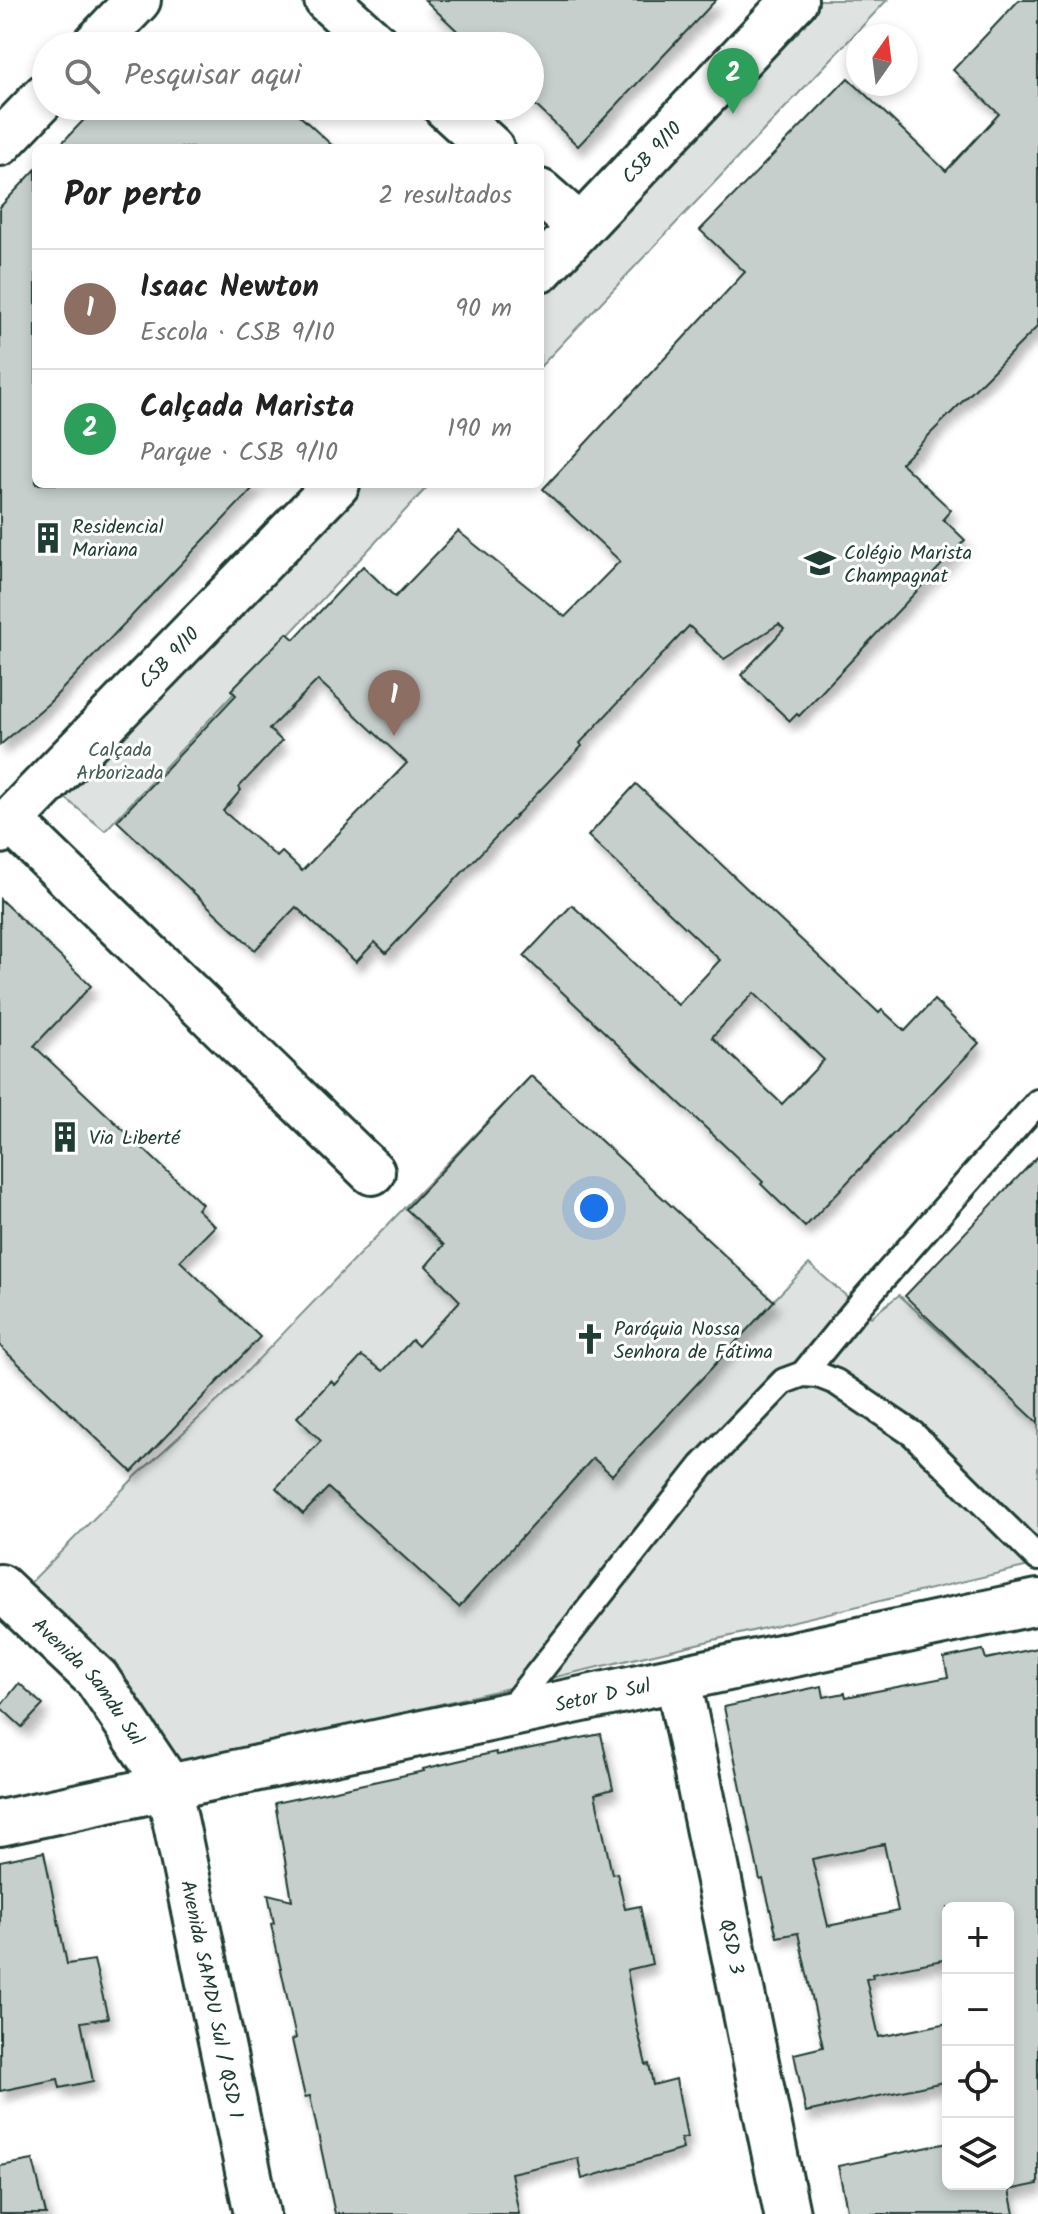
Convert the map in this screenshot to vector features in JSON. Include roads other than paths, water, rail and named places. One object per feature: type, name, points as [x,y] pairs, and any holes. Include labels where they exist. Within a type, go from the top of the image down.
[{"type":"street","points":[[107,32],[138,0]]},
{"type":"street","points":[[327,0],[362,32]]},
{"type":"street","name":"CSB 9/10","points":[[544,266],[795,0]]},
{"type":"street","points":[[0,143],[32,110]]},
{"type":"street","points":[[460,120],[487,144]]},
{"type":"street","points":[[544,196],[580,227]]},
{"type":"street","name":"CSB 9/10","points":[[5,825],[333,488]]},
{"type":"street","points":[[5,825],[372,1172]]},
{"type":"street","name":"Avenida Samdu Sul","points":[[0,1587],[97,1679],[168,1785]]},
{"type":"street","name":"Setor D Sul","points":[[0,1823],[1038,1602]]},
{"type":"street","name":"QSD 3","points":[[678,1680],[787,2214]]},
{"type":"street","name":"Avenida SAMDU Sul / QSD 1","points":[[168,1785],[257,2214]]},
{"type":"lane","points":[[803,1374],[861,1303],[1038,1102]]},
{"type":"lane","points":[[504,1716],[702,1466],[784,1381],[803,1374],[818,1375],[836,1382],[913,1434],[1038,1558]]},
{"type":"place","name":"Calçada Marista","points":[[733,114]]},
{"type":"place","name":"Residencial Mariana","points":[[48,538]]},
{"type":"place","name":"Colégio Marista Champagnat","points":[[820,563]]},
{"type":"place","name":"Isaac Newton","points":[[394,736]]},
{"type":"place","name":"Via Liberté","points":[[65,1137]]},
{"type":"place","name":"Paróquia Nossa Senhora de Fátima","points":[[590,1339]]},
{"type":"park label","name":"Calçada Arborizada","points":[[120,760]]}]
